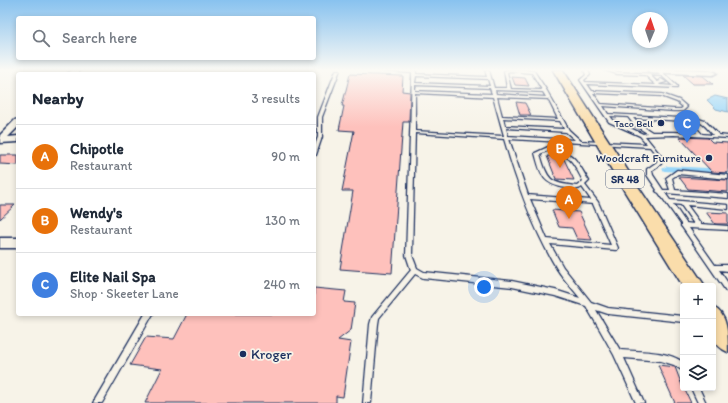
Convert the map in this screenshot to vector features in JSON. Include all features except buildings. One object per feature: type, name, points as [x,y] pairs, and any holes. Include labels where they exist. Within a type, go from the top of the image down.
[{"type":"main road","name":"SR 48","points":[[570,89],[692,283]]},
{"type":"main road","points":[[717,321],[728,342]]},
{"type":"street","points":[[0,140],[16,124]]},
{"type":"street","points":[[0,140],[16,140]]},
{"type":"street","points":[[0,243],[16,243]]},
{"type":"lane","points":[[316,149],[320,136],[320,116],[331,89]]},
{"type":"lane","points":[[414,89],[409,255],[414,270],[423,275],[512,284],[555,293],[608,311],[680,319]]},
{"type":"lane","points":[[492,89],[526,197],[536,222],[557,264],[588,304],[618,354],[640,403]]},
{"type":"lane","points":[[506,89],[545,91],[567,131],[580,142]]},
{"type":"lane","points":[[588,89],[614,123],[642,135],[660,157],[659,163],[651,167],[648,173],[728,289]]},
{"type":"lane","points":[[414,92],[549,98]]},
{"type":"lane","points":[[590,92],[662,96],[678,100],[685,108],[682,110],[673,110],[599,105]]},
{"type":"lane","points":[[607,115],[686,119],[703,122],[717,136]]},
{"type":"lane","points":[[629,116],[636,124],[652,134]]},
{"type":"lane","points":[[501,117],[561,120]]},
{"type":"lane","points":[[686,119],[701,135]]},
{"type":"lane","points":[[504,127],[567,131]]},
{"type":"lane","points":[[413,132],[651,146]]},
{"type":"lane","points":[[642,135],[701,135],[728,137]]},
{"type":"lane","points":[[546,140],[548,148]]},
{"type":"lane","points":[[548,148],[572,156],[586,181],[578,188],[555,185],[544,176],[537,153],[548,148]]},
{"type":"lane","points":[[673,192],[669,178],[677,172],[728,177]]},
{"type":"lane","points":[[546,241],[615,248],[595,202],[582,184]]},
{"type":"lane","points":[[659,191],[728,196]]},
{"type":"lane","points":[[526,197],[595,202]]},
{"type":"lane","points":[[668,202],[728,207]]},
{"type":"lane","points":[[683,204],[699,226]]},
{"type":"lane","points":[[683,225],[728,228]]},
{"type":"lane","points":[[713,267],[728,268]]},
{"type":"lane","points":[[367,403],[374,324],[376,317],[414,270]]},
{"type":"lane","points":[[97,403],[148,316]]},
{"type":"lane","points":[[618,354],[667,358],[680,365]]},
{"type":"lane","points":[[696,391],[702,403]]},
{"type":"water","points":[[715,96],[728,99],[728,112],[716,109],[707,100]]},
{"type":"waterway","points":[[667,169],[728,172]]},
{"type":"place","name":"Taco Bell","points":[[661,123]]},
{"type":"place","name":"Elite Nail Spa","points":[[687,143]]},
{"type":"place","name":"Woodcraft Furniture","points":[[709,158]]},
{"type":"place","name":"Wendy's","points":[[560,168]]},
{"type":"place","name":"Chipotle","points":[[569,219]]},
{"type":"place","name":"Kroger","points":[[243,354]]}]
